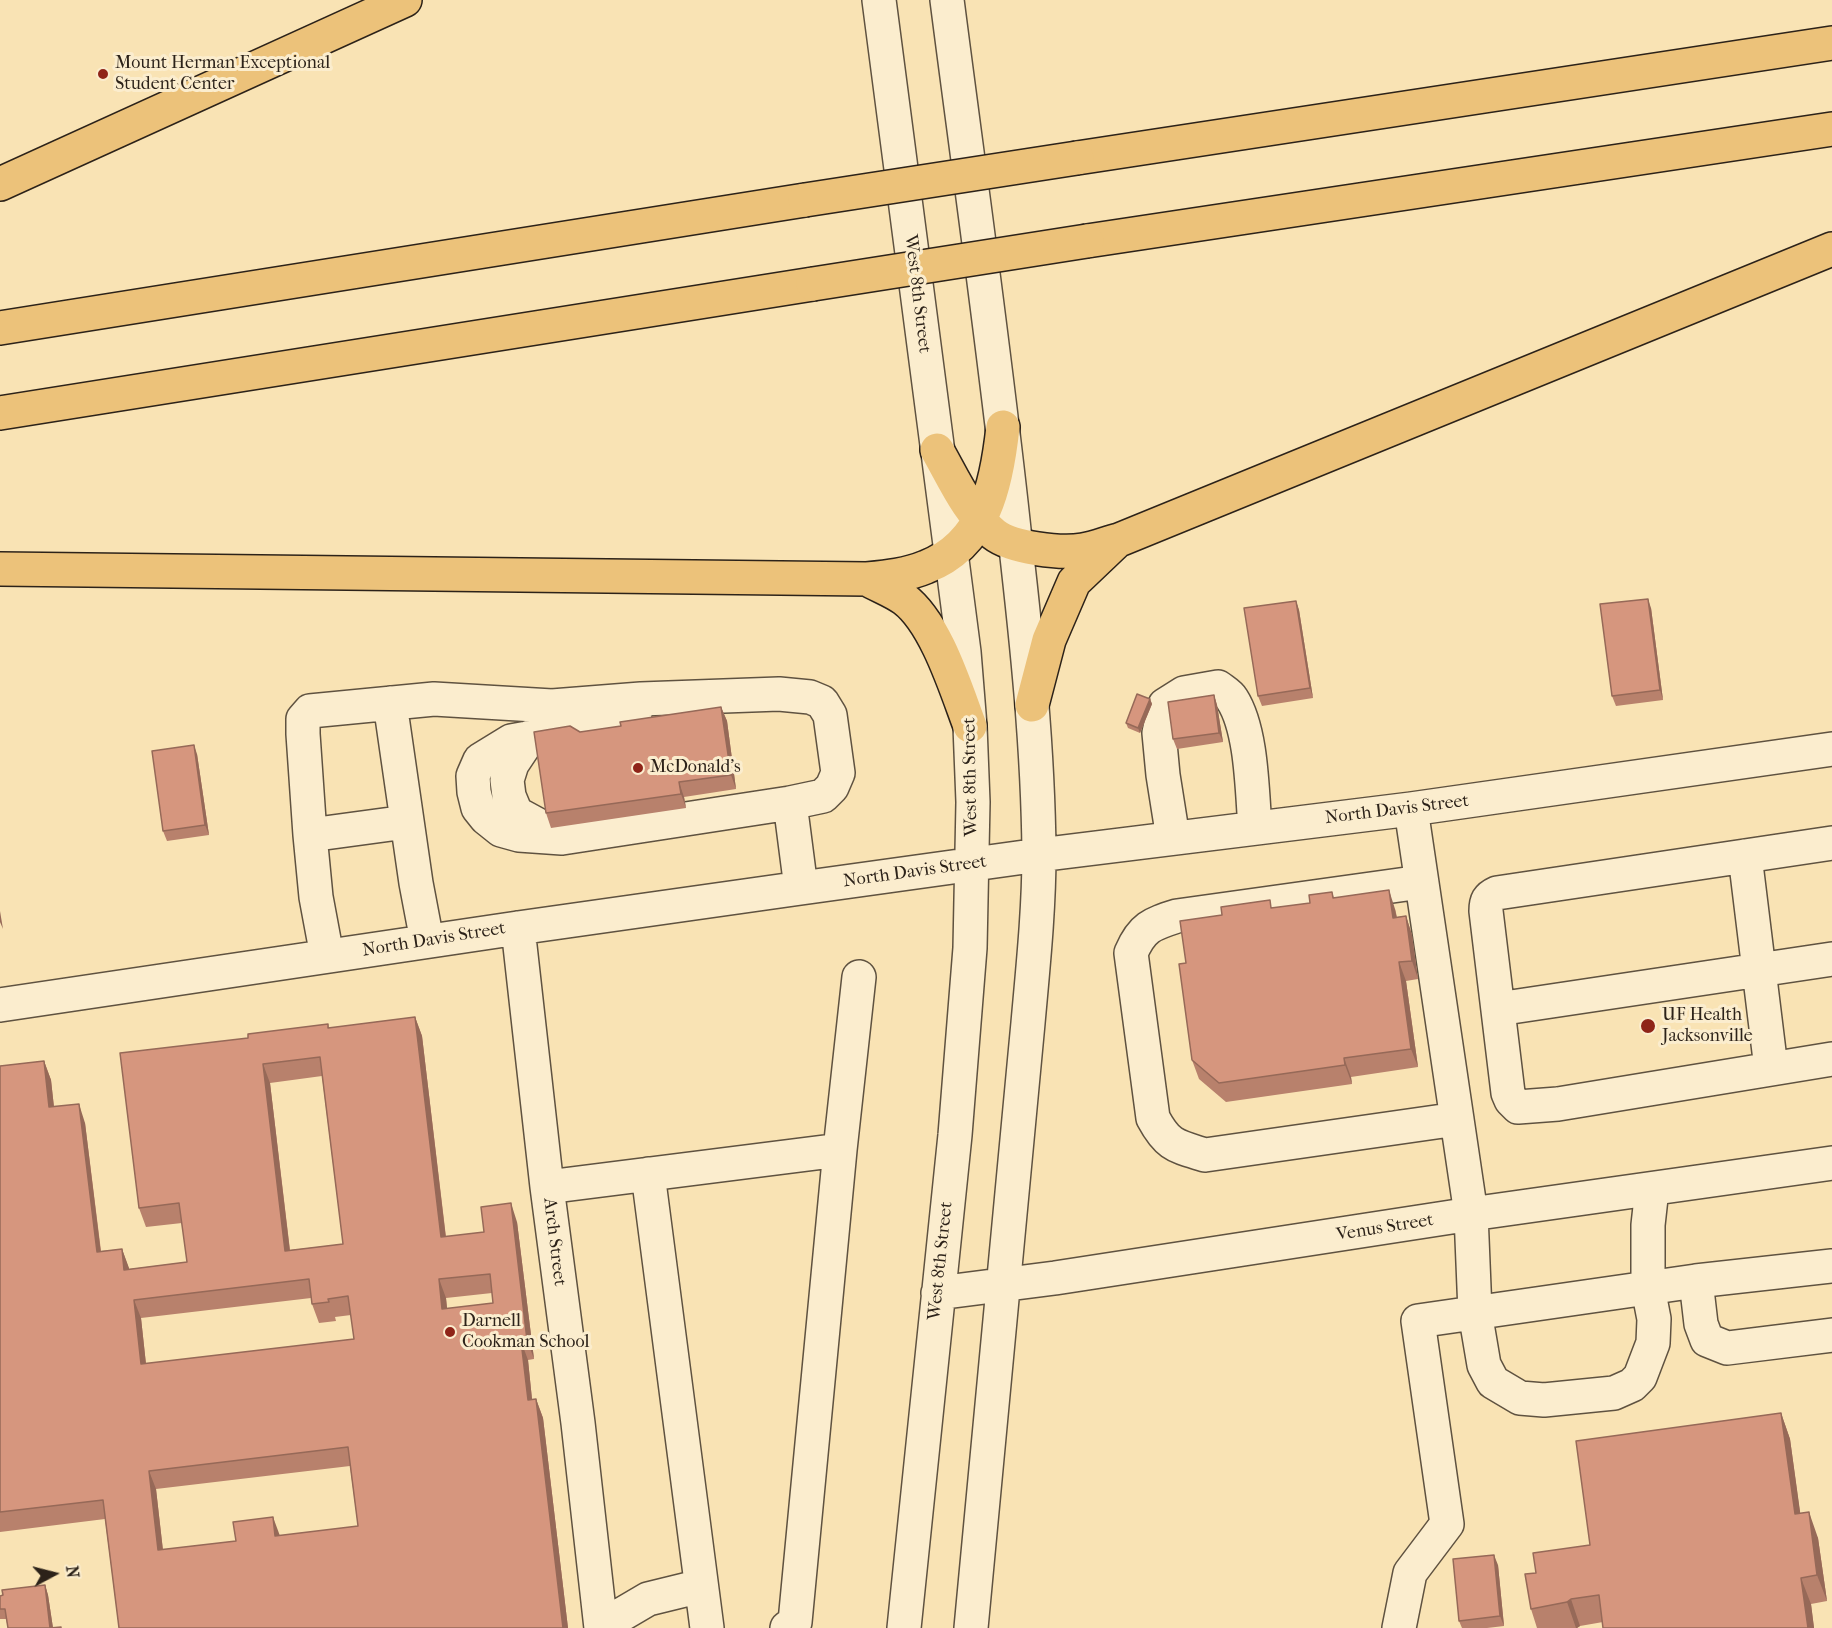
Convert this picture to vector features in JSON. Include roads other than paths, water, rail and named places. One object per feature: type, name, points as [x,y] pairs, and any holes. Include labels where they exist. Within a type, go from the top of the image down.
[{"type":"highway","points":[[0,184],[405,0]]},
{"type":"highway","points":[[0,328],[1077,158],[1832,43]]},
{"type":"highway","points":[[0,413],[1088,241],[1832,129]]},
{"type":"highway","points":[[937,450],[959,490],[980,520],[995,535],[1016,544],[1056,550],[1083,550],[1119,540],[1832,249]]},
{"type":"highway","points":[[0,569],[867,579],[898,575],[926,567],[951,554],[967,540],[980,520],[993,491],[999,467],[1003,427]]},
{"type":"highway","points":[[1032,705],[1049,640],[1074,582],[1119,540]]},
{"type":"highway","points":[[867,579],[905,600],[925,622],[943,658],[970,726]]},
{"type":"street","name":"West 8th Street","points":[[879,0],[964,652],[970,726],[972,864],[970,948],[955,1135],[904,1628]]},
{"type":"street","points":[[947,0],[1003,427],[1016,544],[1032,705],[1039,855],[1035,941],[1005,1285],[970,1628]]},
{"type":"street","points":[[1173,838],[1162,775],[1159,733],[1165,705],[1184,693],[1218,687],[1231,697],[1243,719],[1255,828]]},
{"type":"street","points":[[327,956],[316,897],[310,836],[303,719],[310,711],[434,699],[552,706],[663,699],[779,694],[810,697],[822,702],[830,715],[838,773],[832,787],[823,796],[790,803],[562,838],[519,835],[501,830],[478,808],[473,776],[480,760],[511,741],[594,726],[663,699]]},
{"type":"street","points":[[390,703],[406,822],[427,941]]},
{"type":"street","name":"North Davis Street","points":[[0,1005],[427,941],[972,864],[1411,808],[1832,749]]},
{"type":"street","points":[[790,803],[801,888]]},
{"type":"street","points":[[1411,808],[1470,1214],[1475,1312],[1484,1365],[1493,1382],[1520,1398],[1544,1400],[1614,1393],[1632,1385],[1640,1377],[1653,1343],[1654,1319],[1648,1288],[1648,1225],[1652,1189]]},
{"type":"street","points":[[310,836],[406,822]]},
{"type":"street","points":[[1832,843],[1497,893],[1490,896],[1486,903],[1508,1093],[1518,1107],[1558,1104],[1832,1059]]},
{"type":"street","points":[[1745,856],[1771,1068]]},
{"type":"street","points":[[1421,882],[1177,916],[1151,925],[1138,937],[1131,953],[1153,1118],[1162,1136],[1175,1146],[1205,1155],[1457,1119]]},
{"type":"street","name":"Arch Street","points":[[518,928],[547,1187],[602,1627]]},
{"type":"street","points":[[1498,1009],[1832,959]]},
{"type":"street","points":[[787,1628],[795,1622],[840,1150],[859,977]]},
{"type":"street","points":[[547,1187],[840,1150]]},
{"type":"street","name":"Venus Street","points":[[938,1293],[1832,1163]]},
{"type":"street","points":[[648,1174],[707,1628]]},
{"type":"street","points":[[1399,1628],[1410,1573],[1447,1524],[1418,1321],[1696,1281],[1832,1266]]},
{"type":"street","points":[[1696,1281],[1701,1324],[1707,1340],[1727,1348],[1832,1335]]},
{"type":"street","points":[[602,1627],[648,1599],[701,1586]]},
{"type":"place","name":"Mount Herman Exceptional Student Center","points":[[103,74]]},
{"type":"place","name":"McDonald's","points":[[638,768]]},
{"type":"place","name":"UF Health Jacksonville","points":[[1648,1026]]},
{"type":"place","name":"Darnell Cookman School","points":[[450,1332]]}]
